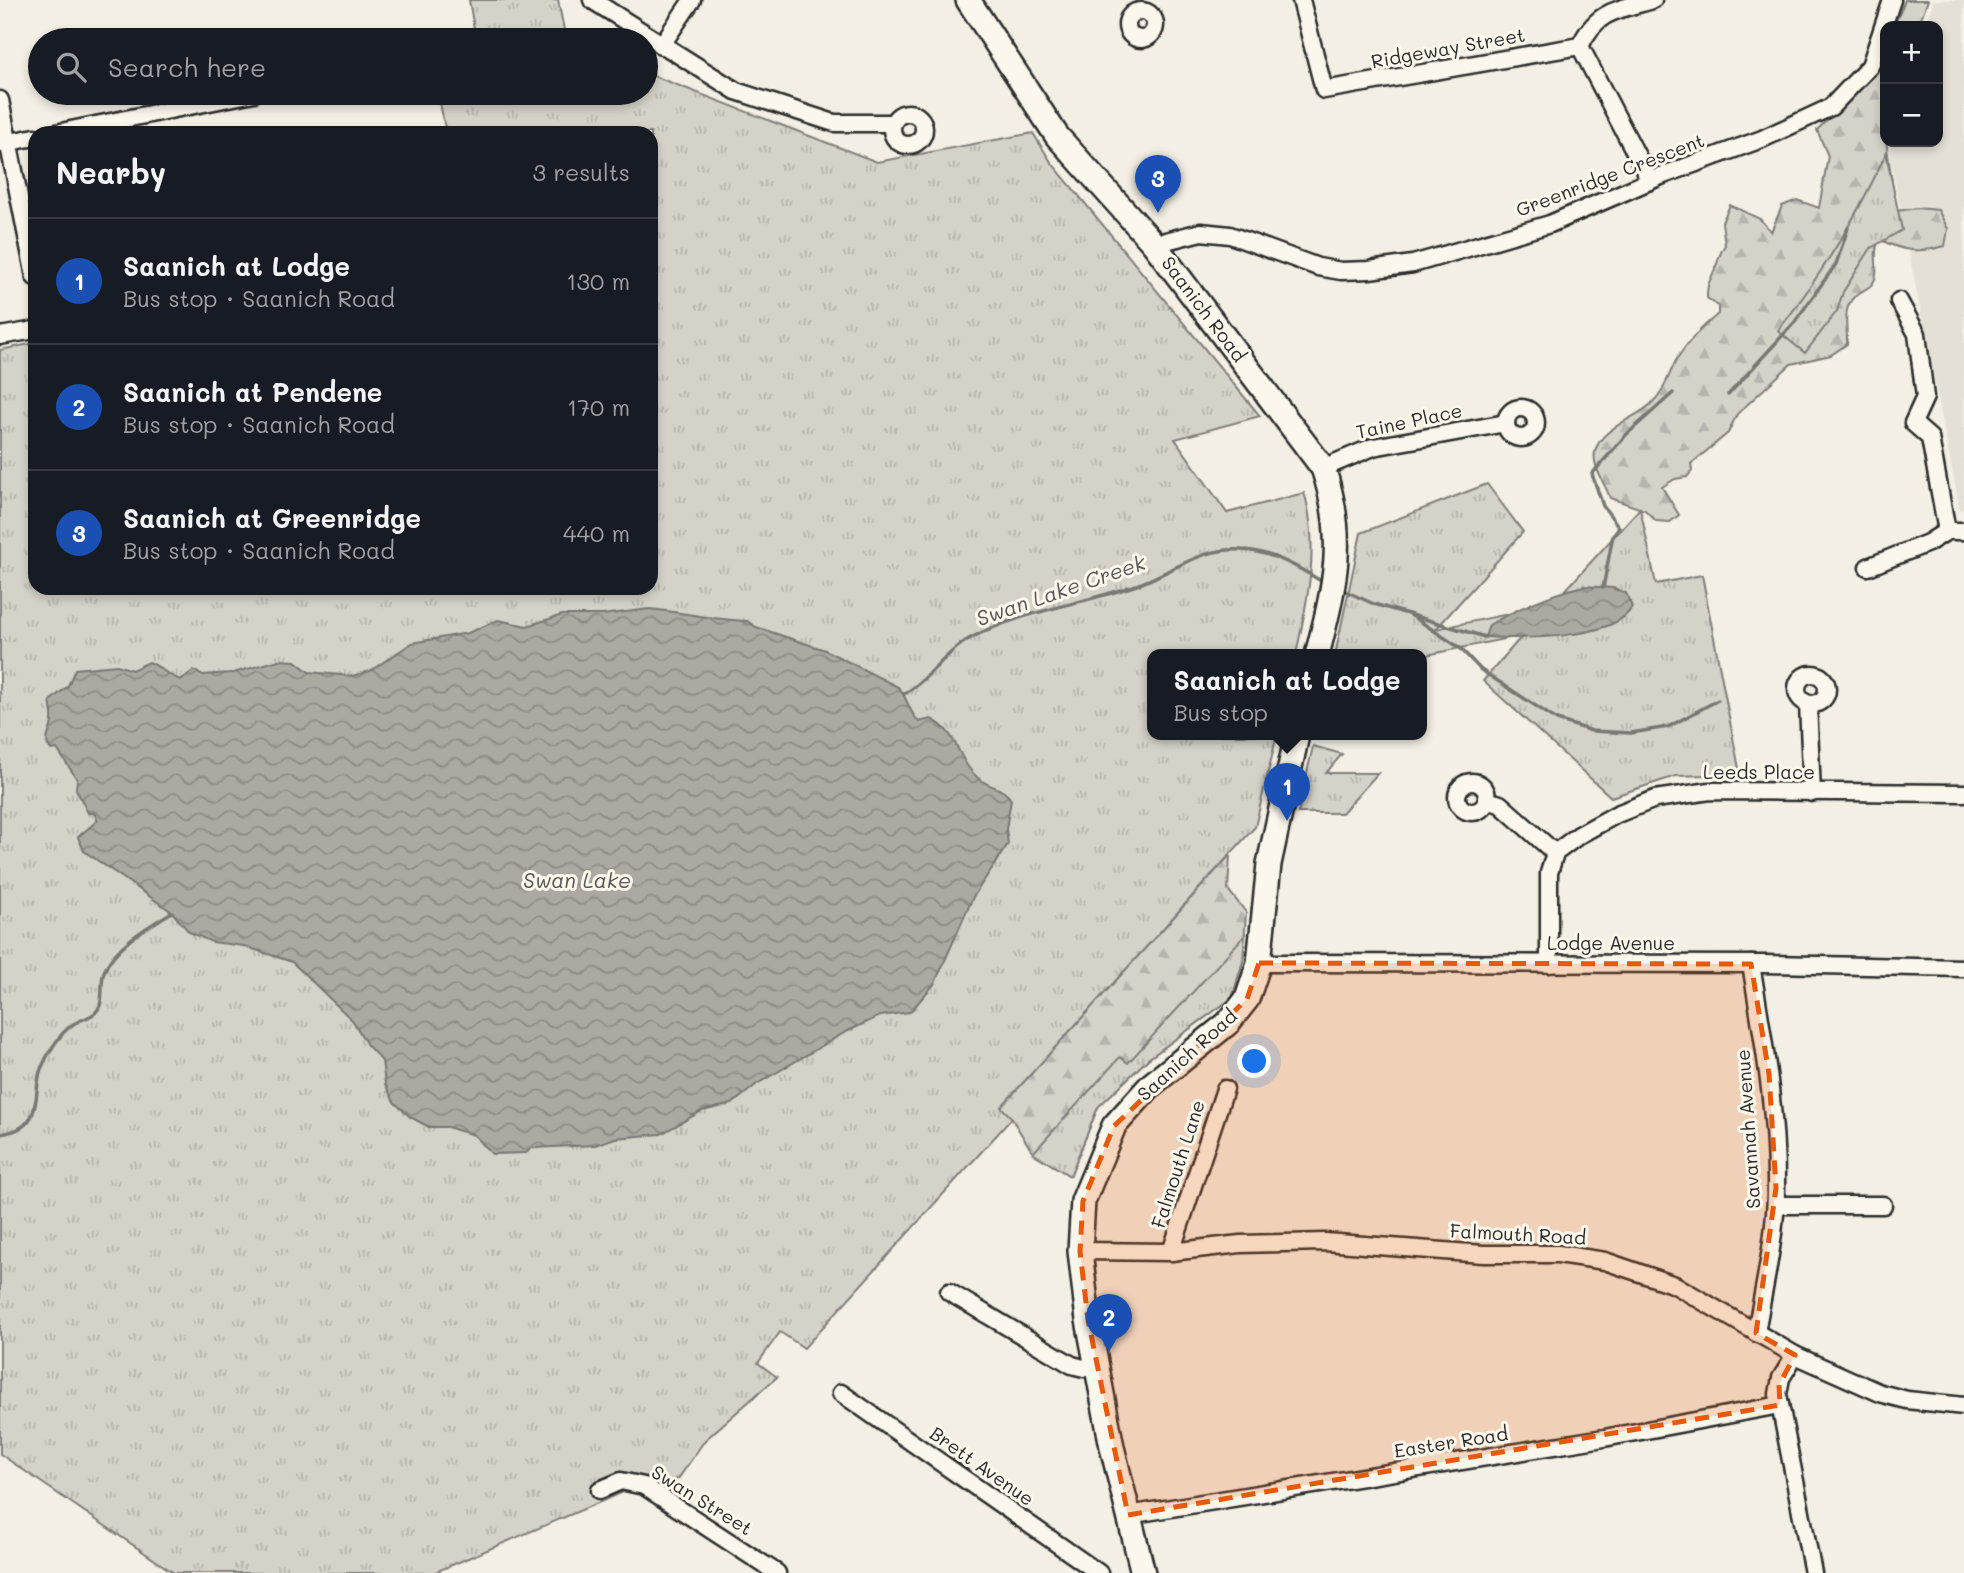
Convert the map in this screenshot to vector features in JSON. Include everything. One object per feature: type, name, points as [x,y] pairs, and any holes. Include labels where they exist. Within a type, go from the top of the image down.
[{"type":"main road","name":"Saanich Road","points":[[968,0],[1057,136],[1154,244],[1323,468],[1335,502],[1337,549],[1333,585],[1318,649]]},
{"type":"main road","name":"Saanich Road","points":[[1143,1573],[1096,1365],[1080,1251],[1083,1201],[1114,1126],[1151,1085],[1228,1023],[1247,999],[1259,963],[1273,840],[1296,740]]},
{"type":"street","points":[[592,0],[634,28]]},
{"type":"street","points":[[662,47],[692,0]]},
{"type":"street","name":"Ridgeway Street","points":[[1301,0],[1324,90],[1580,46]]},
{"type":"street","points":[[1650,181],[1580,46],[1589,27],[1603,14],[1653,0]]},
{"type":"street","name":"Greenridge Crescent","points":[[1154,244],[1201,232],[1230,235],[1318,267],[1341,271],[1369,270],[1413,264],[1550,224],[1650,181],[1762,139],[1831,107],[1870,66],[1892,0]]},
{"type":"street","points":[[658,44],[736,91],[811,118],[835,123],[893,123]]},
{"type":"street","points":[[0,100],[4,143],[28,247]]},
{"type":"street","points":[[91,126],[195,105]]},
{"type":"street","points":[[4,143],[28,138]]},
{"type":"street","points":[[1899,301],[1917,334],[1925,397],[1913,423],[1930,438],[1947,531]]},
{"type":"street","points":[[0,336],[28,331]]},
{"type":"street","name":"Taine Place","points":[[1323,468],[1373,447],[1506,423]]},
{"type":"street","points":[[1867,567],[1928,543],[1947,531],[1964,531]]},
{"type":"street","points":[[1808,704],[1812,793]]},
{"type":"street","name":"Leeds Place","points":[[1555,853],[1617,814],[1655,799],[1710,791],[1964,793]]},
{"type":"street","points":[[1487,800],[1500,804],[1555,853],[1549,873],[1549,964]]},
{"type":"street","name":"Lodge Avenue","points":[[1259,963],[1751,964],[1964,968]]},
{"type":"street","name":"Savannah Avenue","points":[[1751,964],[1769,1074],[1776,1205],[1756,1333]]},
{"type":"street","name":"Falmouth Lane","points":[[1171,1252],[1225,1088]]},
{"type":"street","points":[[1776,1205],[1883,1205]]},
{"type":"street","name":"Falmouth Road","points":[[1080,1251],[1171,1252],[1240,1244],[1325,1242],[1483,1254],[1558,1254],[1638,1270],[1675,1284],[1795,1354],[1880,1393],[1907,1400],[1963,1407]]},
{"type":"street","points":[[949,1292],[1072,1365],[1084,1368],[1096,1365]]},
{"type":"street","points":[[1795,1354],[1779,1385],[1780,1405],[1813,1573]]},
{"type":"street","name":"Brett Avenue","points":[[841,1393],[1099,1573]]},
{"type":"street","name":"Easter Road","points":[[1128,1515],[1604,1438],[1780,1405]]},
{"type":"street","name":"Swan Street","points":[[600,1490],[621,1481],[644,1486],[777,1573]]},
{"type":"highlighted area","points":[[1259,963],[1751,964],[1769,1074],[1776,1188],[1756,1333],[1795,1355],[1779,1385],[1780,1405],[1128,1515],[1088,1320],[1080,1251],[1083,1201],[1114,1126],[1247,999]]},
{"type":"shaded area","points":[[1934,0],[1964,0],[1964,509],[1960,510],[1888,147],[1943,147],[1943,21],[1926,21]]},
{"type":"green space","points":[[469,0],[558,0],[564,28],[474,28]]},
{"type":"green space","points":[[1905,0],[1928,0],[1920,21],[1896,21]]},
{"type":"green space","points":[[1880,62],[1880,147],[1887,147],[1896,211],[1917,208],[1938,210],[1948,229],[1945,246],[1911,250],[1879,239],[1873,283],[1855,296],[1848,307],[1847,344],[1831,355],[1791,364],[1737,414],[1728,433],[1691,464],[1692,471],[1687,477],[1675,479],[1662,487],[1679,515],[1670,522],[1656,521],[1645,510],[1610,498],[1595,463],[1598,444],[1611,430],[1656,399],[1682,351],[1718,314],[1718,306],[1707,298],[1707,292],[1725,245],[1722,222],[1730,205],[1760,219],[1771,232],[1782,206],[1797,200],[1819,208],[1828,156],[1817,130],[1877,70]]},
{"type":"green space","points":[[658,78],[877,162],[1033,133],[1051,162],[1260,416],[1175,439],[1227,513],[1304,493],[1310,519],[1311,558],[1297,649],[1147,649],[1147,740],[1276,740],[1255,827],[1001,1107],[1012,1118],[804,1348],[780,1332],[758,1363],[777,1377],[705,1440],[678,1479],[626,1491],[433,1573],[174,1573],[0,1454],[0,350],[28,344],[28,595],[658,595],[658,126],[445,126],[440,105],[658,105]]},
{"type":"green space","points":[[1886,153],[1902,230],[1871,248],[1843,292],[1837,311],[1805,353],[1778,331],[1837,245]]},
{"type":"green space","points":[[1487,484],[1523,532],[1436,629],[1552,605],[1640,508],[1656,584],[1702,575],[1740,774],[1676,776],[1611,797],[1483,681],[1523,635],[1427,655],[1427,649],[1336,649],[1361,533]]},
{"type":"green space","points":[[1313,746],[1342,754],[1326,773],[1378,773],[1342,813],[1298,813]]},
{"type":"green space","points":[[1230,855],[1228,890],[1246,912],[1243,961],[1232,998],[1148,1059],[1098,1107],[1070,1176],[1033,1153],[1012,1119],[1000,1108]]},
{"type":"green space","points":[[1245,935],[1243,961],[1232,998],[1148,1059],[1098,1107],[1070,1176],[1033,1153],[1120,1057],[1128,1063]]},
{"type":"water","points":[[1584,586],[1613,588],[1626,593],[1632,607],[1623,618],[1588,632],[1543,637],[1485,637],[1489,625],[1512,613],[1547,597]]},
{"type":"water","name":"Swan Lake","points":[[649,609],[747,621],[756,627],[825,650],[898,687],[919,722],[931,719],[940,725],[953,739],[972,772],[983,782],[1005,793],[1011,800],[1006,829],[1008,844],[973,897],[935,983],[910,1012],[880,1016],[844,1033],[757,1084],[732,1104],[702,1111],[661,1134],[615,1138],[595,1145],[532,1148],[526,1153],[492,1154],[474,1135],[447,1127],[429,1127],[410,1117],[394,1102],[385,1084],[382,1061],[367,1045],[353,1021],[292,962],[244,946],[212,942],[189,932],[172,912],[84,851],[78,837],[98,820],[94,813],[88,813],[76,789],[77,779],[57,749],[51,750],[47,742],[52,724],[50,701],[68,686],[75,669],[117,665],[132,670],[149,662],[182,680],[194,670],[201,675],[233,673],[279,660],[295,661],[309,672],[352,676],[370,671],[412,643],[468,633],[498,620],[527,626],[562,615],[602,615]]},
{"type":"waterway","name":"Swan Lake Creek","points":[[1728,395],[1794,323],[1836,264],[1848,228]]},
{"type":"waterway","name":"Swan Lake Creek","points":[[1603,588],[1613,535],[1619,527],[1603,506],[1592,474],[1626,435],[1673,393]]},
{"type":"waterway","name":"Swan Lake Creek","points":[[904,694],[960,645],[989,629],[1142,583],[1202,555],[1228,550],[1263,553],[1293,565],[1321,581]]},
{"type":"waterway","name":"Swan Lake Creek","points":[[1345,591],[1374,604],[1485,637]]},
{"type":"waterway","points":[[1409,614],[1460,648],[1481,670],[1557,720],[1592,731],[1631,733],[1668,727],[1718,700]]},
{"type":"waterway","name":"Swan Lake Creek","points":[[0,1134],[18,1129],[31,1117],[39,1075],[47,1057],[67,1029],[93,1015],[98,1009],[104,972],[109,963],[133,937],[172,912]]},
{"type":"place","name":"Saanich at Greenridge","points":[[1158,213]]},
{"type":"place","name":"Saanich at Lodge","points":[[1287,821]]},
{"type":"place","name":"Saanich at Pendene","points":[[1109,1352]]}]
